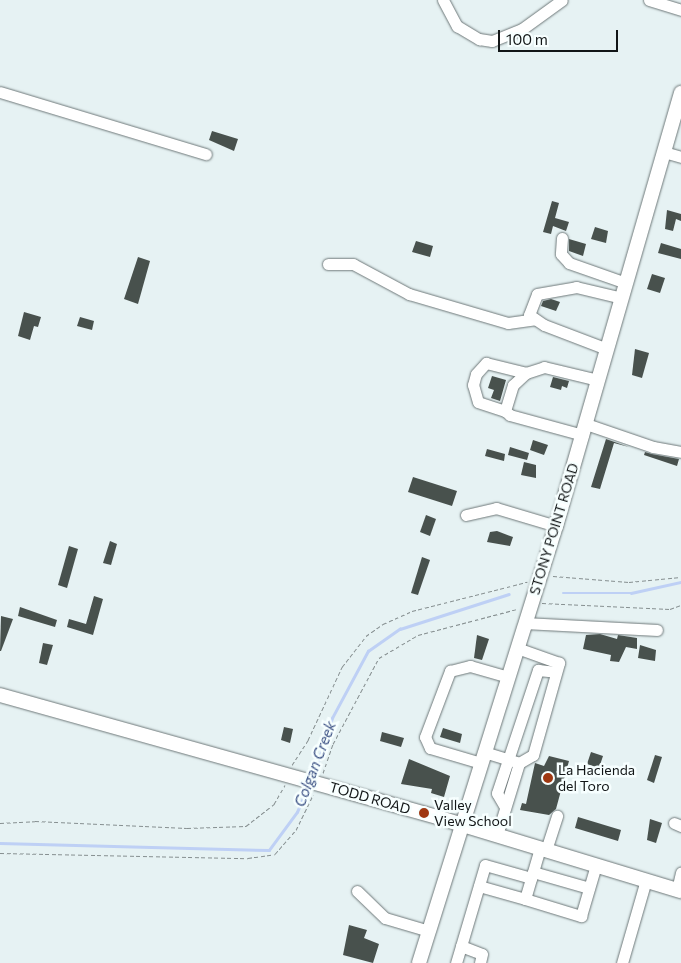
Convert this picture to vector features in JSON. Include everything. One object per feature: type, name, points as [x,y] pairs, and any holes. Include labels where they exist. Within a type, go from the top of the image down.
[{"type":"main road","name":"STONY POINT ROAD","points":[[419,963],[482,757],[556,526],[680,97]]},
{"type":"main road","name":"TODD ROAD","points":[[0,695],[497,835],[679,890]]},
{"type":"street","points":[[442,0],[457,26],[472,36],[492,40],[522,29],[562,0]]},
{"type":"street","points":[[649,0],[681,10]]},
{"type":"street","points":[[0,92],[206,154]]},
{"type":"street","points":[[664,152],[681,157]]},
{"type":"street","points":[[562,238],[561,254],[569,263],[626,283]]},
{"type":"street","points":[[328,264],[353,264],[409,294],[508,323],[535,319]]},
{"type":"street","points":[[607,349],[529,315],[536,294],[576,287],[622,298]]},
{"type":"street","points":[[526,373],[486,363],[476,374],[473,385],[478,402],[505,411],[510,415],[584,429],[653,447],[681,452]]},
{"type":"street","points":[[505,411],[513,386],[526,373],[544,367],[598,380]]},
{"type":"street","points":[[466,515],[496,508],[556,526]]},
{"type":"street","points":[[525,623],[657,630]]},
{"type":"street","points":[[508,677],[470,666],[450,671],[425,737],[430,748],[514,761],[533,755],[559,663],[556,660],[517,648]]},
{"type":"street","points":[[497,835],[505,807],[497,793],[514,761],[538,670],[556,672]]},
{"type":"street","points":[[524,899],[557,816]]},
{"type":"street","points":[[456,963],[485,865],[589,888]]},
{"type":"street","points":[[479,886],[581,916],[596,865]]},
{"type":"street","points":[[679,890],[681,872]]},
{"type":"street","points":[[622,963],[646,880]]},
{"type":"street","points":[[357,891],[385,918],[429,931]]},
{"type":"street","points":[[461,946],[482,954],[480,963]]},
{"type":"path","points":[[0,823],[35,821],[187,828],[246,826],[274,804],[291,776],[342,667],[366,636],[383,624],[412,611],[554,575],[629,582],[681,577]]},
{"type":"path","points":[[532,603],[670,609],[681,605]]},
{"type":"path","points":[[444,803],[452,799]]},
{"type":"building","points":[[212,131],[238,139],[234,151],[209,140]]},
{"type":"building","points":[[552,201],[559,203],[555,218],[569,222],[566,231],[553,226],[551,234],[543,232]]},
{"type":"building","points":[[667,210],[681,214],[681,221],[676,219],[673,231],[665,229]]},
{"type":"building","points":[[595,227],[608,231],[606,243],[591,239]]},
{"type":"building","points":[[569,239],[586,244],[583,256],[569,251]]},
{"type":"building","points":[[416,241],[433,246],[430,257],[412,252]]},
{"type":"building","points":[[661,243],[681,249],[681,259],[658,253]]},
{"type":"building","points":[[138,257],[150,261],[138,304],[124,299]]},
{"type":"building","points":[[652,274],[665,278],[660,293],[647,289]]},
{"type":"building","points":[[551,299],[560,302],[556,311],[541,306],[543,301]]},
{"type":"building","points":[[24,312],[41,317],[38,327],[34,326],[30,340],[18,336]]},
{"type":"building","points":[[80,317],[94,321],[92,330],[77,326]]},
{"type":"building","points":[[635,349],[649,353],[642,378],[632,375]]},
{"type":"building","points":[[492,376],[506,380],[500,401],[491,398],[494,390],[488,388]]},
{"type":"building","points":[[553,377],[569,381],[567,388],[562,386],[561,390],[550,387]]},
{"type":"building","points":[[606,439],[629,447],[614,443],[600,489],[591,487]]},
{"type":"building","points":[[533,440],[548,445],[544,455],[530,450]]},
{"type":"building","points":[[510,447],[529,453],[527,460],[508,455]]},
{"type":"building","points":[[487,449],[505,454],[504,461],[485,456]]},
{"type":"building","points":[[645,452],[679,459],[677,466],[644,455]]},
{"type":"building","points":[[524,462],[536,465],[536,478],[521,475]]},
{"type":"building","points":[[413,477],[457,491],[452,506],[408,492]]},
{"type":"building","points":[[426,515],[436,519],[430,536],[420,532]]},
{"type":"building","points":[[497,531],[513,537],[510,546],[487,542],[490,532]]},
{"type":"building","points":[[110,541],[117,544],[111,565],[103,563]]},
{"type":"building","points":[[69,546],[78,549],[67,588],[58,585]]},
{"type":"building","points":[[422,557],[430,560],[418,595],[411,593]]},
{"type":"building","points":[[94,596],[103,599],[93,635],[67,627],[69,619],[86,624]]},
{"type":"building","points":[[20,607],[57,620],[55,627],[18,616]]},
{"type":"building","points":[[1,616],[13,619],[0,651]]},
{"type":"building","points":[[600,634],[617,639],[618,635],[637,638],[637,649],[626,647],[619,662],[610,661],[611,655],[583,649],[586,635]]},
{"type":"building","points":[[477,635],[489,639],[482,660],[474,658]]},
{"type":"building","points":[[43,643],[53,645],[47,665],[39,663]]},
{"type":"building","points":[[640,645],[656,650],[655,661],[638,658]]},
{"type":"building","points":[[284,727],[293,729],[290,743],[281,740]]},
{"type":"building","points":[[443,728],[462,734],[460,743],[440,737]]},
{"type":"building","points":[[382,732],[404,738],[401,747],[380,741]]},
{"type":"building","points":[[591,752],[603,756],[599,768],[587,764]]},
{"type":"building","points":[[655,755],[662,757],[654,783],[647,780]]},
{"type":"building","name":"La Hacienda del Toro","points":[[549,756],[569,761],[556,809],[549,815],[520,810],[522,803],[526,804],[535,763],[544,766]]},
{"type":"building","points":[[409,759],[450,776],[444,797],[431,793],[432,789],[401,784]]},
{"type":"building","points":[[578,817],[621,830],[618,841],[575,828]]},
{"type":"building","points":[[650,819],[662,823],[656,843],[647,840]]},
{"type":"building","points":[[349,925],[367,930],[364,938],[379,944],[373,963],[343,955]]},
{"type":"waterway","name":"Colgan Creek","points":[[563,593],[631,593],[681,582]]},
{"type":"waterway","name":"Colgan Creek","points":[[313,777],[332,718],[368,651],[400,629],[509,594]]},
{"type":"waterway","name":"Colgan Creek","points":[[0,843],[269,850],[297,812],[308,786]]},
{"type":"place","name":"La Hacienda del Toro","points":[[548,778]]},
{"type":"place","name":"Valley View School","points":[[424,813]]}]
